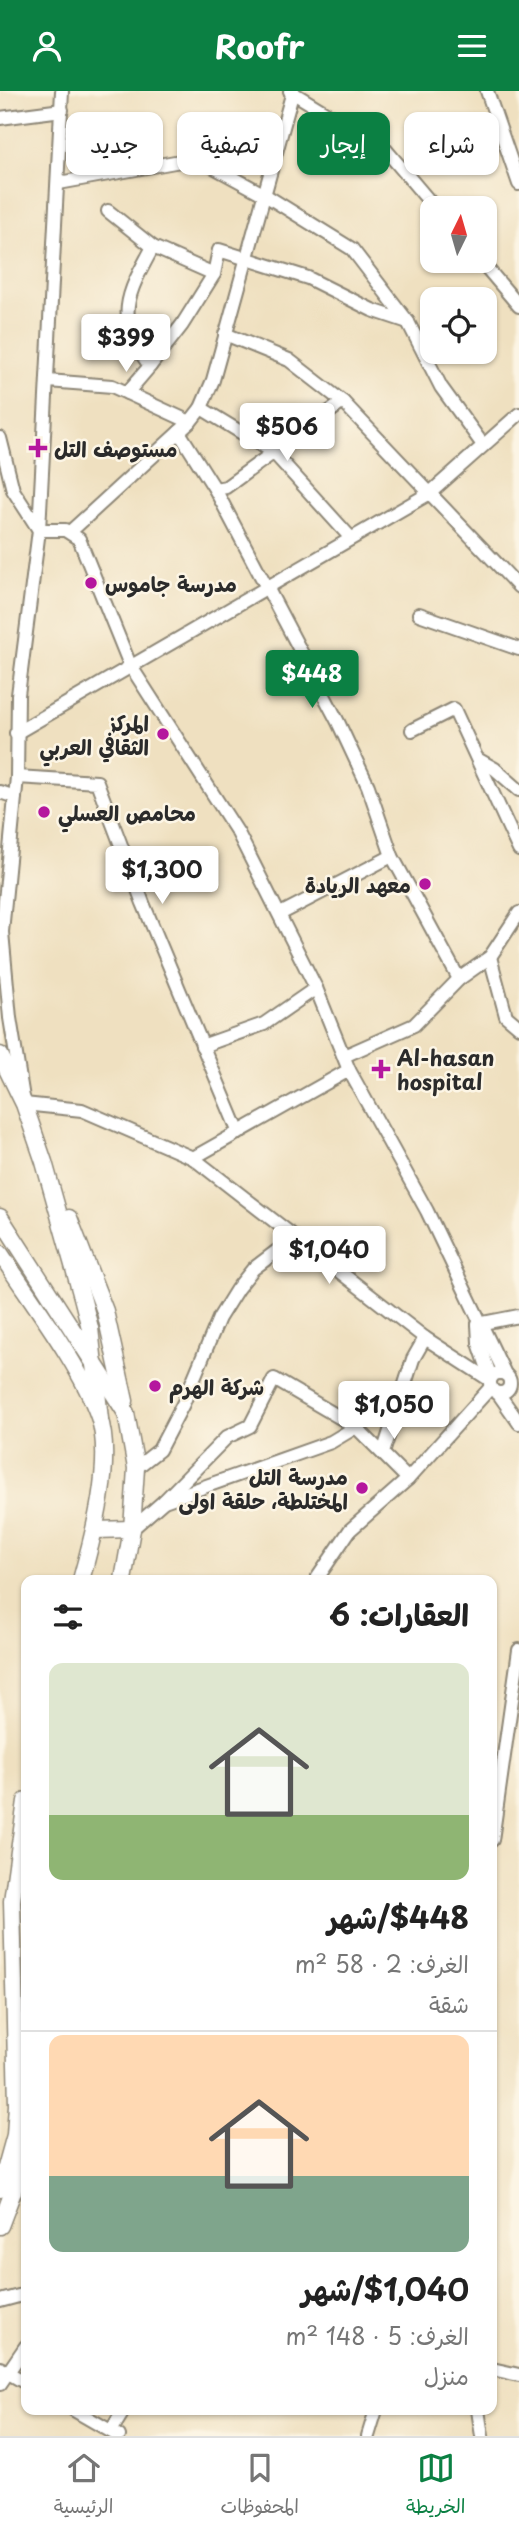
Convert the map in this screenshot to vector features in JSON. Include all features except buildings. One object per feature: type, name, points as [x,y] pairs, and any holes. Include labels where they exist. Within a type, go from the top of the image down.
[{"type":"main road","points":[[0,1055],[24,1104],[44,1162],[105,1311],[136,1468],[132,1529],[124,1575]]},
{"type":"main road","points":[[44,1162],[90,1328],[100,1419],[103,1468],[95,1529],[82,1575]]},
{"type":"main road","points":[[0,1217],[93,1364],[112,1386],[126,1413]]},
{"type":"main road","points":[[0,1253],[54,1335],[100,1419]]},
{"type":"main road","points":[[95,1529],[132,1529]]},
{"type":"main road","points":[[0,2189],[15,2135],[18,2105],[12,1901],[21,1837]]},
{"type":"main road","points":[[0,2226],[14,2189],[21,2159]]},
{"type":"street","points":[[62,91],[39,530],[19,684],[17,777],[2,932],[10,1019],[24,1104],[82,1109],[193,1158],[268,1214],[293,1238],[492,1385],[508,1389],[508,1378]]},
{"type":"street","points":[[71,531],[190,422],[201,408],[213,380],[292,91],[385,149],[425,196]]},
{"type":"street","points":[[487,91],[519,184]]},
{"type":"street","points":[[0,117],[62,110]]},
{"type":"street","points":[[59,183],[197,158],[265,195],[352,249],[408,322],[441,387],[483,445]]},
{"type":"street","points":[[108,211],[153,247],[214,274]]},
{"type":"street","points":[[150,366],[134,344],[126,308],[131,287],[153,247]]},
{"type":"street","points":[[127,393],[182,325],[214,274],[219,250],[308,278],[372,310],[408,322]]},
{"type":"street","points":[[491,273],[519,306]]},
{"type":"street","points":[[225,334],[289,360],[343,402],[519,587]]},
{"type":"street","points":[[48,381],[112,386],[190,422]]},
{"type":"street","points":[[215,489],[226,487],[343,402]]},
{"type":"street","points":[[201,408],[273,452],[350,537]]},
{"type":"street","points":[[16,733],[130,665],[267,591],[350,537],[430,493],[519,414]]},
{"type":"street","points":[[179,432],[215,489],[353,753],[392,856],[459,979]]},
{"type":"street","points":[[0,438],[13,490],[39,530]]},
{"type":"street","points":[[39,530],[71,531],[79,539],[130,665],[238,833],[316,988],[349,1070],[428,1211],[478,1324],[490,1338],[519,1397]]},
{"type":"street","points":[[419,614],[519,649]]},
{"type":"street","points":[[412,730],[454,709],[517,841]]},
{"type":"street","points":[[479,760],[495,769],[519,790]]},
{"type":"street","points":[[17,777],[97,782],[239,1133]]},
{"type":"street","points":[[0,792],[15,797]]},
{"type":"street","points":[[280,914],[392,856]]},
{"type":"street","points":[[344,1056],[414,1025],[459,979],[489,957],[519,913]]},
{"type":"street","points":[[489,957],[506,1016],[519,1027]]},
{"type":"street","points":[[202,1046],[264,1024],[316,988]]},
{"type":"street","points":[[193,1158],[349,1070]]},
{"type":"street","points":[[136,1468],[159,1450],[183,1404],[219,1318],[237,1289],[253,1269],[293,1238]]},
{"type":"street","points":[[478,1324],[519,1316]]},
{"type":"street","points":[[478,1324],[479,1343],[492,1385],[519,1423]]},
{"type":"street","points":[[383,1454],[413,1359],[425,1338]]},
{"type":"street","points":[[319,1575],[350,1530],[408,1479],[492,1385],[496,1374],[508,1378]]},
{"type":"street","points":[[132,1529],[164,1501],[227,1437],[250,1426],[274,1379],[356,1427],[408,1479]]},
{"type":"street","points":[[164,1501],[304,1452],[356,1427]]},
{"type":"street","points":[[497,1805],[519,1650]]},
{"type":"street","points":[[0,2301],[21,2295]]},
{"type":"street","points":[[0,2385],[4,2370],[21,2351]]},
{"type":"street","points":[[497,2369],[519,2375]]},
{"type":"street","points":[[4,2370],[21,2380]]},
{"type":"street","points":[[83,2415],[115,2433],[122,2415]]},
{"type":"street","points":[[368,2436],[374,2415]]},
{"type":"street","points":[[479,2415],[482,2436]]},
{"type":"place","name":"مستوصف التل","points":[[38,448]]},
{"type":"place","name":"مدرسة جاموس","points":[[91,583]]},
{"type":"place","name":"المركز الثقافي العربي","points":[[163,734]]},
{"type":"place","name":"محامص العسلي","points":[[44,812]]},
{"type":"place","name":"معهد الريادة","points":[[425,884]]},
{"type":"place","name":"Al-hasan hospital","points":[[381,1069]]},
{"type":"place","name":"شركة الهرم","points":[[155,1386]]},
{"type":"place","name":"مدرسة التل المختلطة، حلقة اولى","points":[[362,1488]]}]
